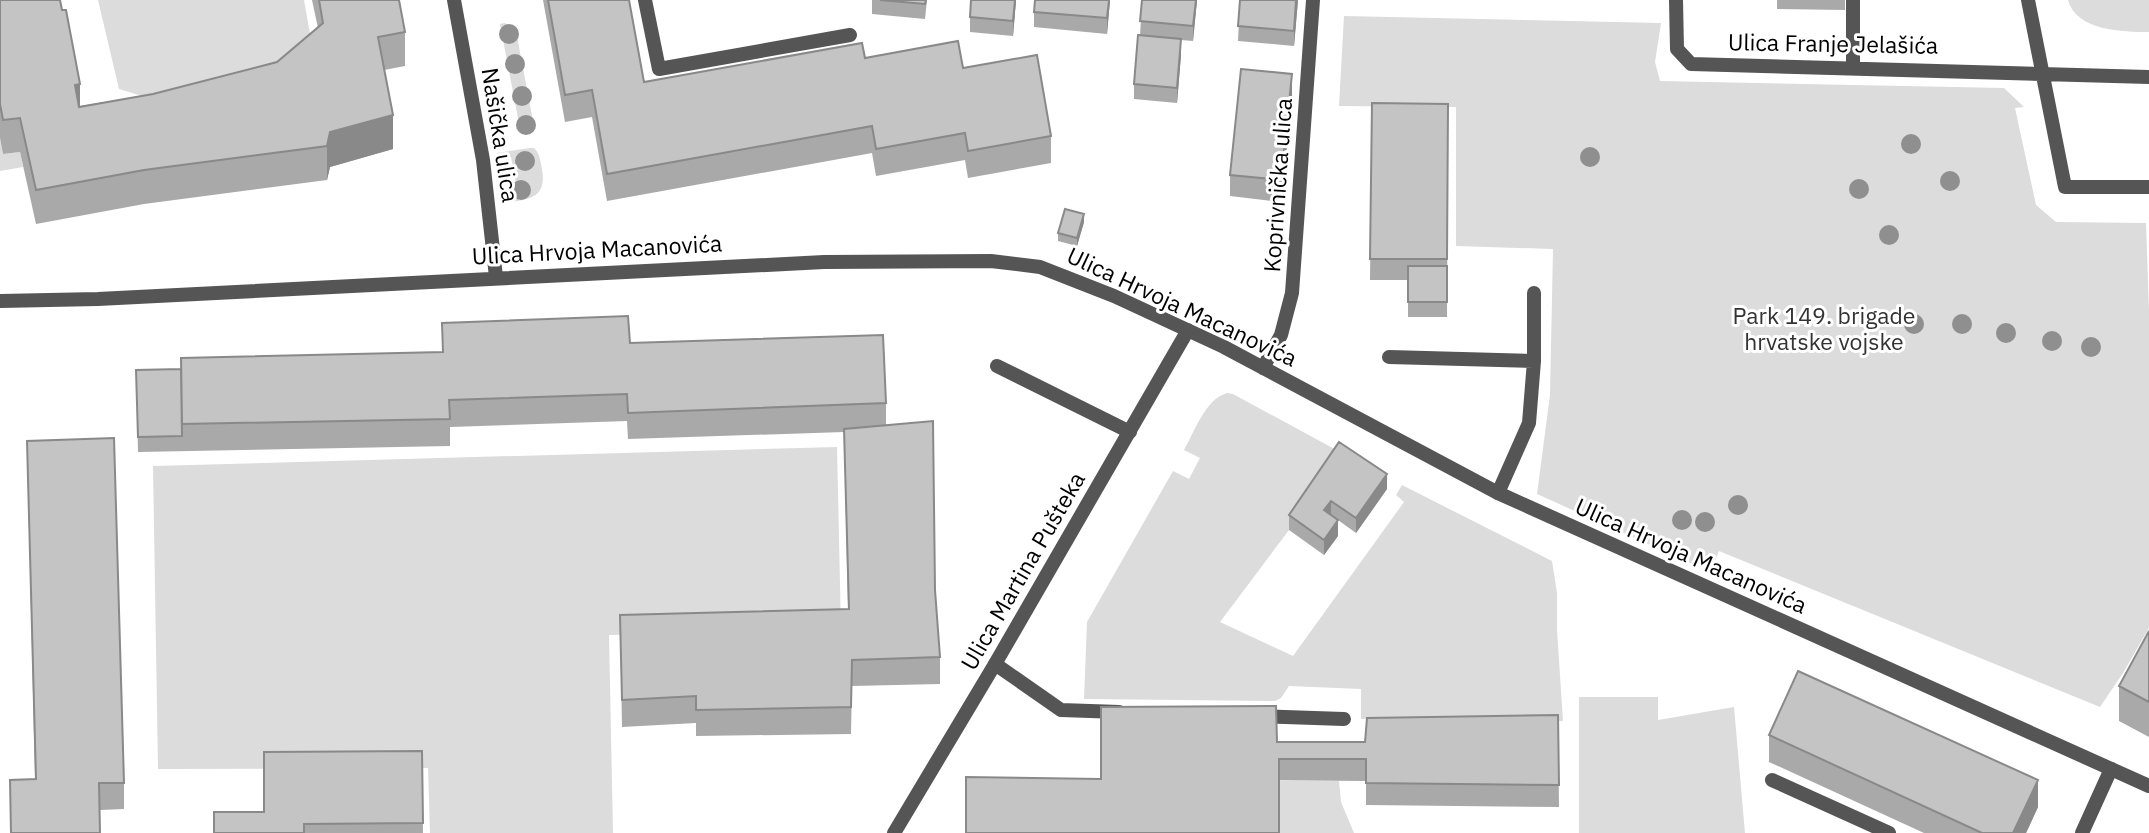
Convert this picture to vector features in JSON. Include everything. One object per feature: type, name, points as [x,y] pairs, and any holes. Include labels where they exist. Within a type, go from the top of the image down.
[{"type":"street","name":"Našička ulica","points":[[454,0],[483,160],[496,277]]},
{"type":"street","points":[[645,0],[659,69],[850,35]]},
{"type":"street","name":"Koprivnička ulica","points":[[1263,368],[1281,335],[1292,293],[1313,0]]},
{"type":"street","name":"Ulica Franje Jelašića","points":[[1676,0],[1677,49],[1691,64],[2149,77]]},
{"type":"street","points":[[1853,0],[1853,67]]},
{"type":"street","points":[[2028,0],[2066,187],[2149,187]]},
{"type":"street","name":"Ulica Hrvoja Macanovića","points":[[0,301],[98,299],[824,261],[991,261],[1040,267],[1069,277],[1188,330],[1498,493],[2149,786]]},
{"type":"street","points":[[1498,493],[1529,424],[1534,361],[1534,293]]},
{"type":"street","name":"Ulica Martina Pušteka","points":[[894,833],[1188,330]]},
{"type":"street","points":[[1389,357],[1534,361]]},
{"type":"street","points":[[997,366],[1130,432]]},
{"type":"street","points":[[995,664],[1061,710],[1139,713]]},
{"type":"street","points":[[1243,716],[1345,719]]},
{"type":"street","points":[[2082,833],[2111,769]]},
{"type":"street","points":[[1772,780],[1889,833]]},
{"type":"green space","points":[[98,0],[304,0],[313,51],[162,102],[119,89]]},
{"type":"green space","points":[[2068,0],[2149,0],[2149,32],[2114,30],[2091,24],[2073,10]]},
{"type":"green space","name":"Park 149. brigade hrvatske vojske","points":[[1344,16],[1661,23],[1655,62],[1660,81],[2004,88],[2024,107],[2015,108],[2036,205],[2056,222],[2146,223],[2149,311],[2149,628],[2100,707],[1719,551],[1710,572],[1537,494],[1550,395],[1553,249],[1456,246],[1456,107],[1339,106]]},
{"type":"green space","points":[[500,24],[513,26],[516,31],[533,121],[531,130],[521,134]]},
{"type":"green space","points":[[0,138],[3,154],[20,152],[23,167],[0,171]]},
{"type":"green space","points":[[534,148],[540,157],[542,186],[530,198],[507,202],[504,187],[516,184],[511,157],[498,158],[497,153]]},
{"type":"green space","points":[[1227,393],[1388,478],[1383,487],[1289,530],[1220,622],[1293,656],[1404,502],[1396,495],[1402,485],[1552,561],[1557,593],[1563,721],[1361,719],[1361,689],[1289,686],[1281,698],[1275,701],[1084,699],[1087,622],[1173,471],[1189,479],[1200,458],[1184,450],[1206,409],[1219,396]]},
{"type":"green space","points":[[837,447],[841,629],[609,635],[613,833],[430,833],[428,768],[158,769],[153,466]]},
{"type":"green space","points":[[1579,697],[1658,697],[1658,720],[1734,707],[1745,833],[1579,833]]},
{"type":"green space","points":[[1279,781],[1339,781],[1341,802],[1354,833],[1279,833]]},
{"type":"building","points":[[0,0],[60,0],[62,10],[66,10],[80,84],[75,85],[79,107],[153,94],[277,62],[323,23],[319,0],[399,0],[405,32],[378,37],[393,115],[330,132],[327,146],[144,170],[36,190],[20,118],[3,120],[0,104]]},
{"type":"building","points":[[548,0],[629,0],[644,82],[862,43],[865,58],[958,41],[963,68],[1037,55],[1051,136],[968,151],[965,133],[876,149],[872,126],[607,174],[592,90],[565,95]]},
{"type":"building","points":[[880,0],[926,0],[925,4]]},
{"type":"building","points":[[971,0],[1015,0],[1013,21],[970,17]]},
{"type":"building","points":[[1035,0],[1109,0],[1107,18],[1034,12]]},
{"type":"building","points":[[1142,0],[1196,0],[1193,26],[1140,21]]},
{"type":"building","points":[[1240,0],[1296,0],[1294,31],[1238,26]]},
{"type":"building","points":[[1138,35],[1181,39],[1177,88],[1134,84]]},
{"type":"building","points":[[1241,69],[1292,74],[1281,180],[1230,175]]},
{"type":"building","points":[[1372,103],[1448,104],[1447,259],[1370,259]]},
{"type":"building","points":[[1065,209],[1084,214],[1077,238],[1058,233]]},
{"type":"building","points":[[1408,266],[1447,266],[1447,302],[1408,302]]},
{"type":"building","points":[[628,316],[630,343],[883,335],[886,403],[628,413],[627,394],[449,400],[450,419],[182,424],[181,358],[443,352],[442,323]]},
{"type":"building","points":[[181,369],[182,436],[138,437],[136,370]]},
{"type":"building","points":[[933,421],[935,590],[940,657],[852,660],[851,707],[696,710],[696,696],[622,700],[620,615],[849,609],[844,429]]},
{"type":"building","points":[[114,438],[124,783],[99,783],[100,833],[11,833],[10,780],[36,779],[27,441]]},
{"type":"building","points":[[1339,442],[1387,474],[1356,518],[1331,501],[1324,510],[1338,520],[1324,540],[1289,515]]},
{"type":"building","points":[[2149,631],[2149,702],[2119,686]]},
{"type":"building","points":[[1798,671],[2038,780],[2013,833],[1982,833],[1769,735]]},
{"type":"building","points":[[1276,706],[1277,742],[1365,742],[1367,718],[1558,715],[1559,785],[1366,783],[1366,759],[1279,759],[1279,833],[966,833],[966,777],[1101,779],[1101,707]]},
{"type":"building","points":[[422,751],[423,823],[304,824],[304,833],[214,833],[214,812],[264,812],[264,752]]}]
